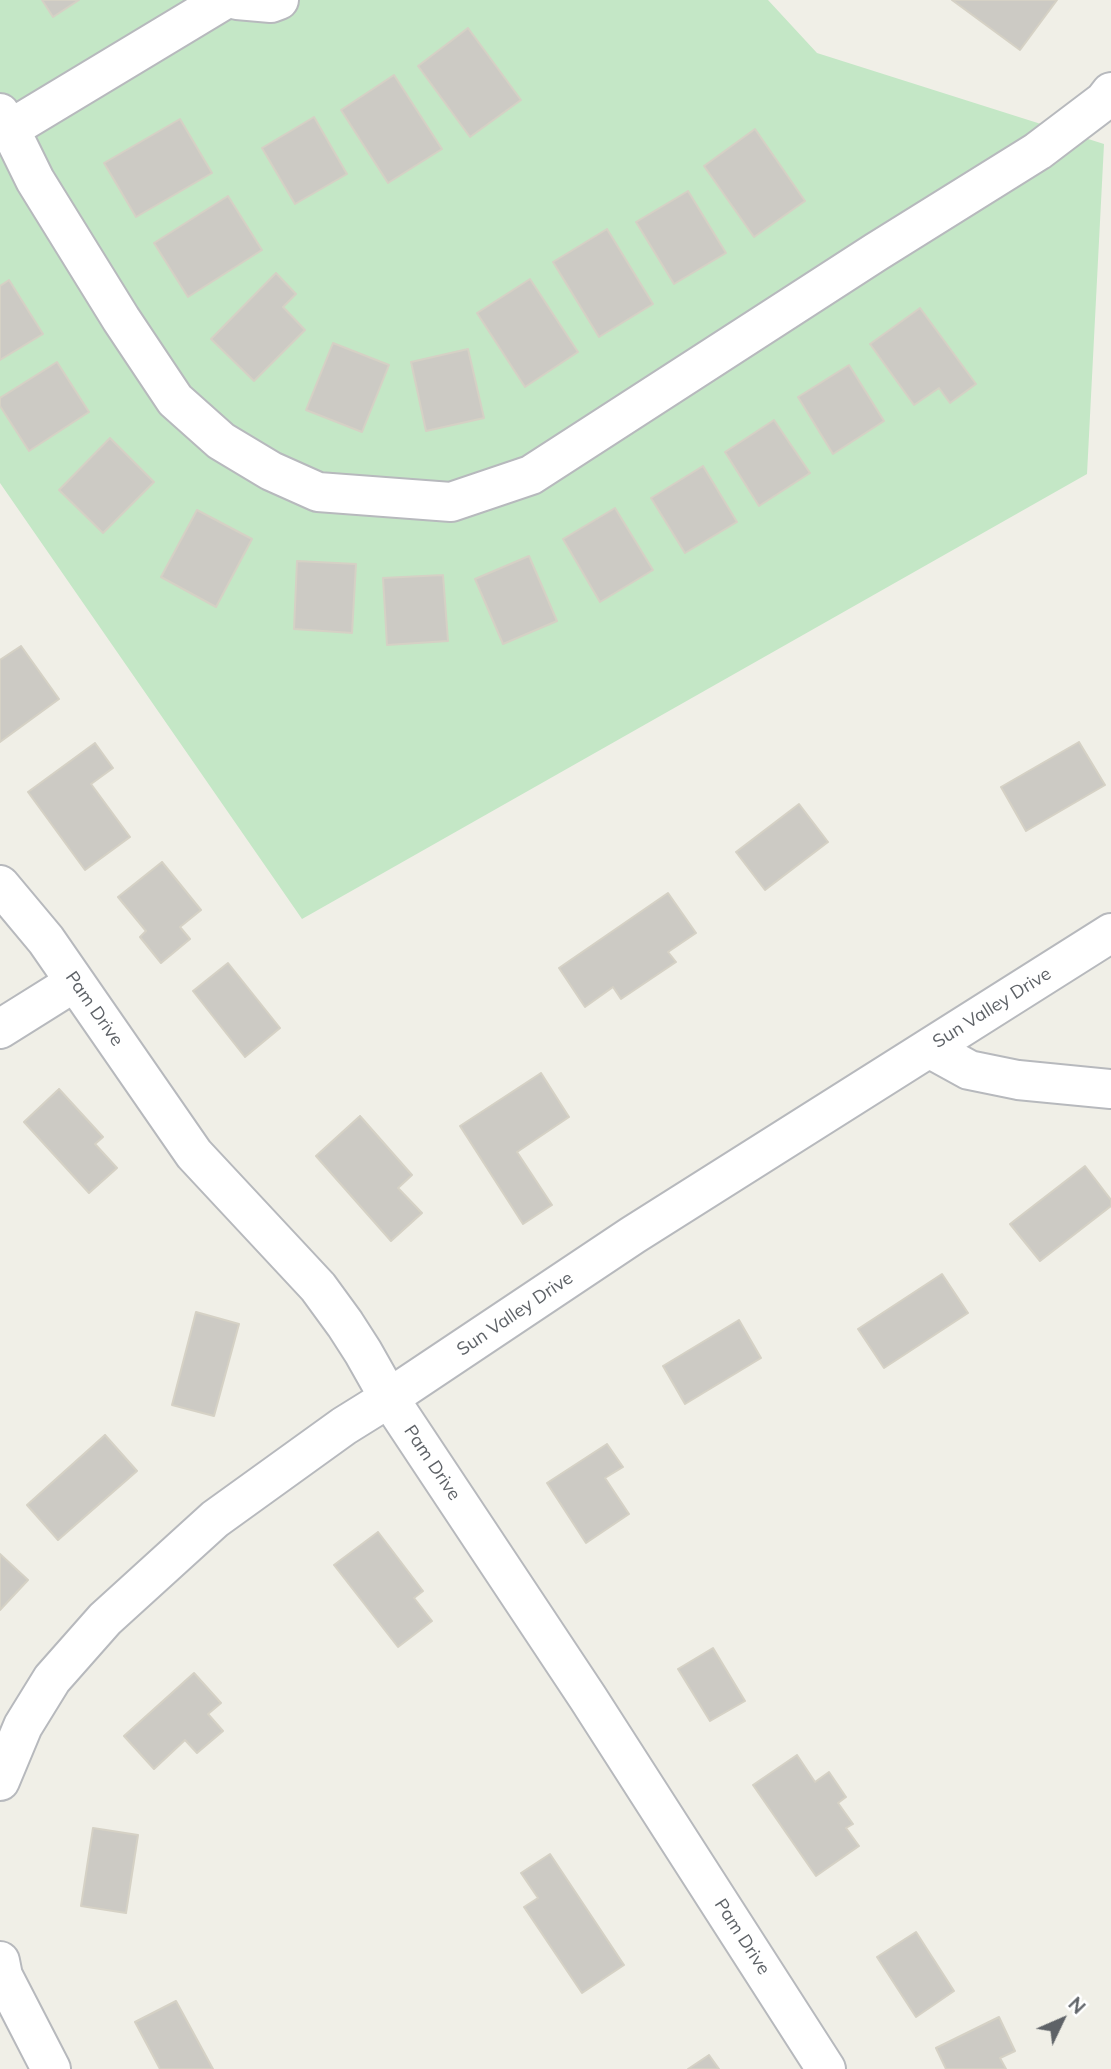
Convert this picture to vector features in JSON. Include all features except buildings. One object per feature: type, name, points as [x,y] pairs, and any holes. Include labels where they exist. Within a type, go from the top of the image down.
[{"type":"street","points":[[224,0],[5,121],[35,180],[175,400],[221,441],[271,471],[318,492],[450,502],[531,475],[854,266],[1038,151],[1104,101],[1111,92]]},
{"type":"street","points":[[237,0],[271,3],[279,0]]},
{"type":"street","name":"Pam Drive","points":[[0,885],[46,940],[194,1154],[318,1287],[589,1698],[826,2069]]},
{"type":"street","name":"Sun Valley Drive","points":[[0,1781],[23,1726],[52,1679],[105,1619],[215,1519],[344,1426],[634,1235],[1111,933]]},
{"type":"street","points":[[0,1029],[75,982]]},
{"type":"street","points":[[929,1048],[969,1070],[1018,1080],[1111,1089]]},
{"type":"street","points":[[0,1961],[3,1976],[51,2069]]},
{"type":"green space","points":[[0,0],[768,0],[817,53],[1104,144],[1087,474],[302,919],[0,483]]}]
